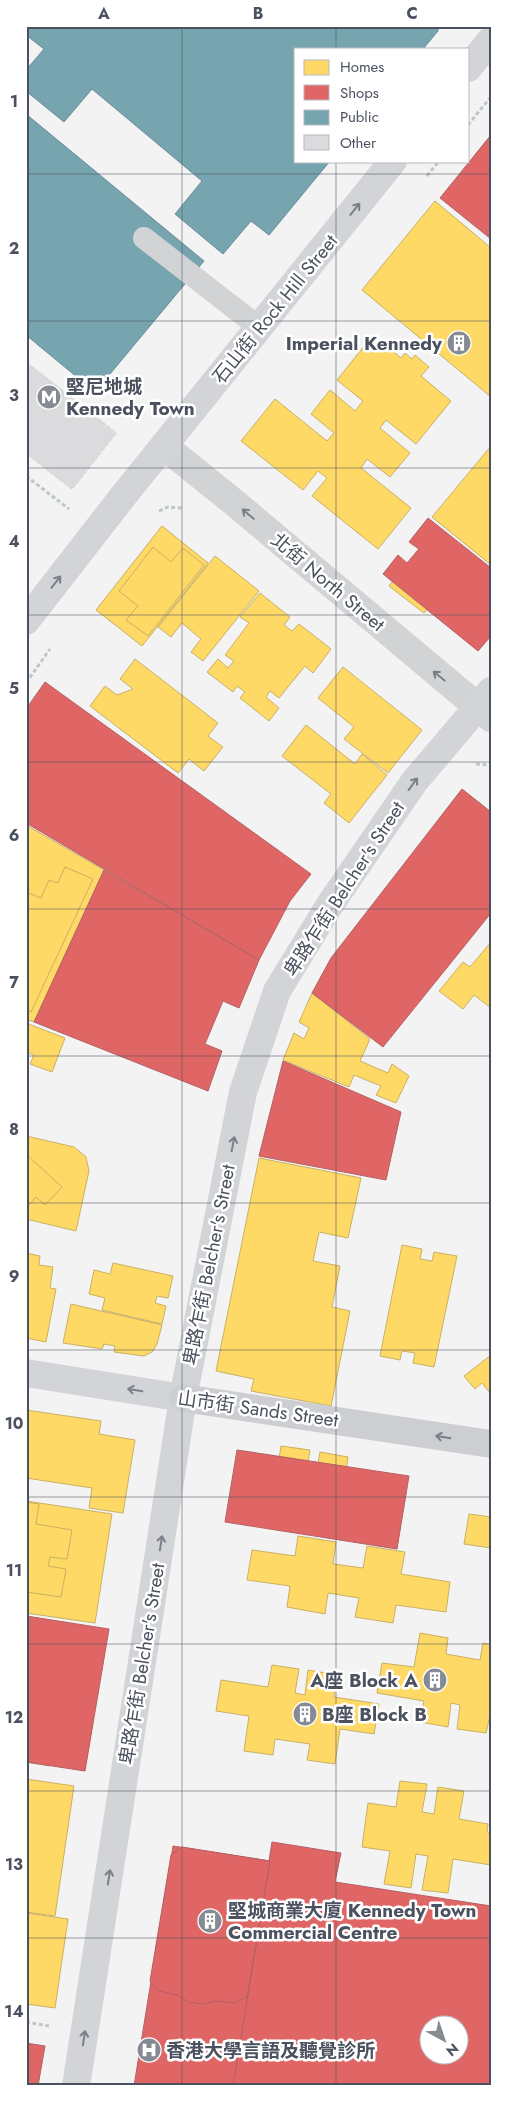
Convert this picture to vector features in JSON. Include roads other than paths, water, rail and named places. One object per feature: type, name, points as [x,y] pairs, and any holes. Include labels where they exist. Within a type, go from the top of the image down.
[{"type":"main road","points":[[470,66],[491,40]]},
{"type":"main road","name":"石山街 Rock Hill Street","points":[[26,620],[392,162]]},
{"type":"main road","name":"卑路乍街 Belcher's Street","points":[[76,2086],[183,1398],[243,1092],[277,991],[329,906],[414,782],[486,705]]},
{"type":"main road","name":"山市街 Sands Street","points":[[26,1374],[491,1444]]},
{"type":"street","name":"北街 North Street","points":[[164,446],[486,705]]},
{"type":"lane","points":[[144,238],[260,328]]},
{"type":"place","name":"Imperial Kennedy","points":[[459,343]]},
{"type":"place","name":"堅尼地城 Kennedy Town","points":[[49,397]]},
{"type":"place","name":"A座 Block A","points":[[435,1680]]},
{"type":"place","name":"B座 Block B","points":[[305,1714]]},
{"type":"place","name":"堅城商業大廈 Kennedy Town Commercial Centre","points":[[210,1921]]},
{"type":"place","name":"香港大學言語及聽覺診所","points":[[149,2050]]}]
